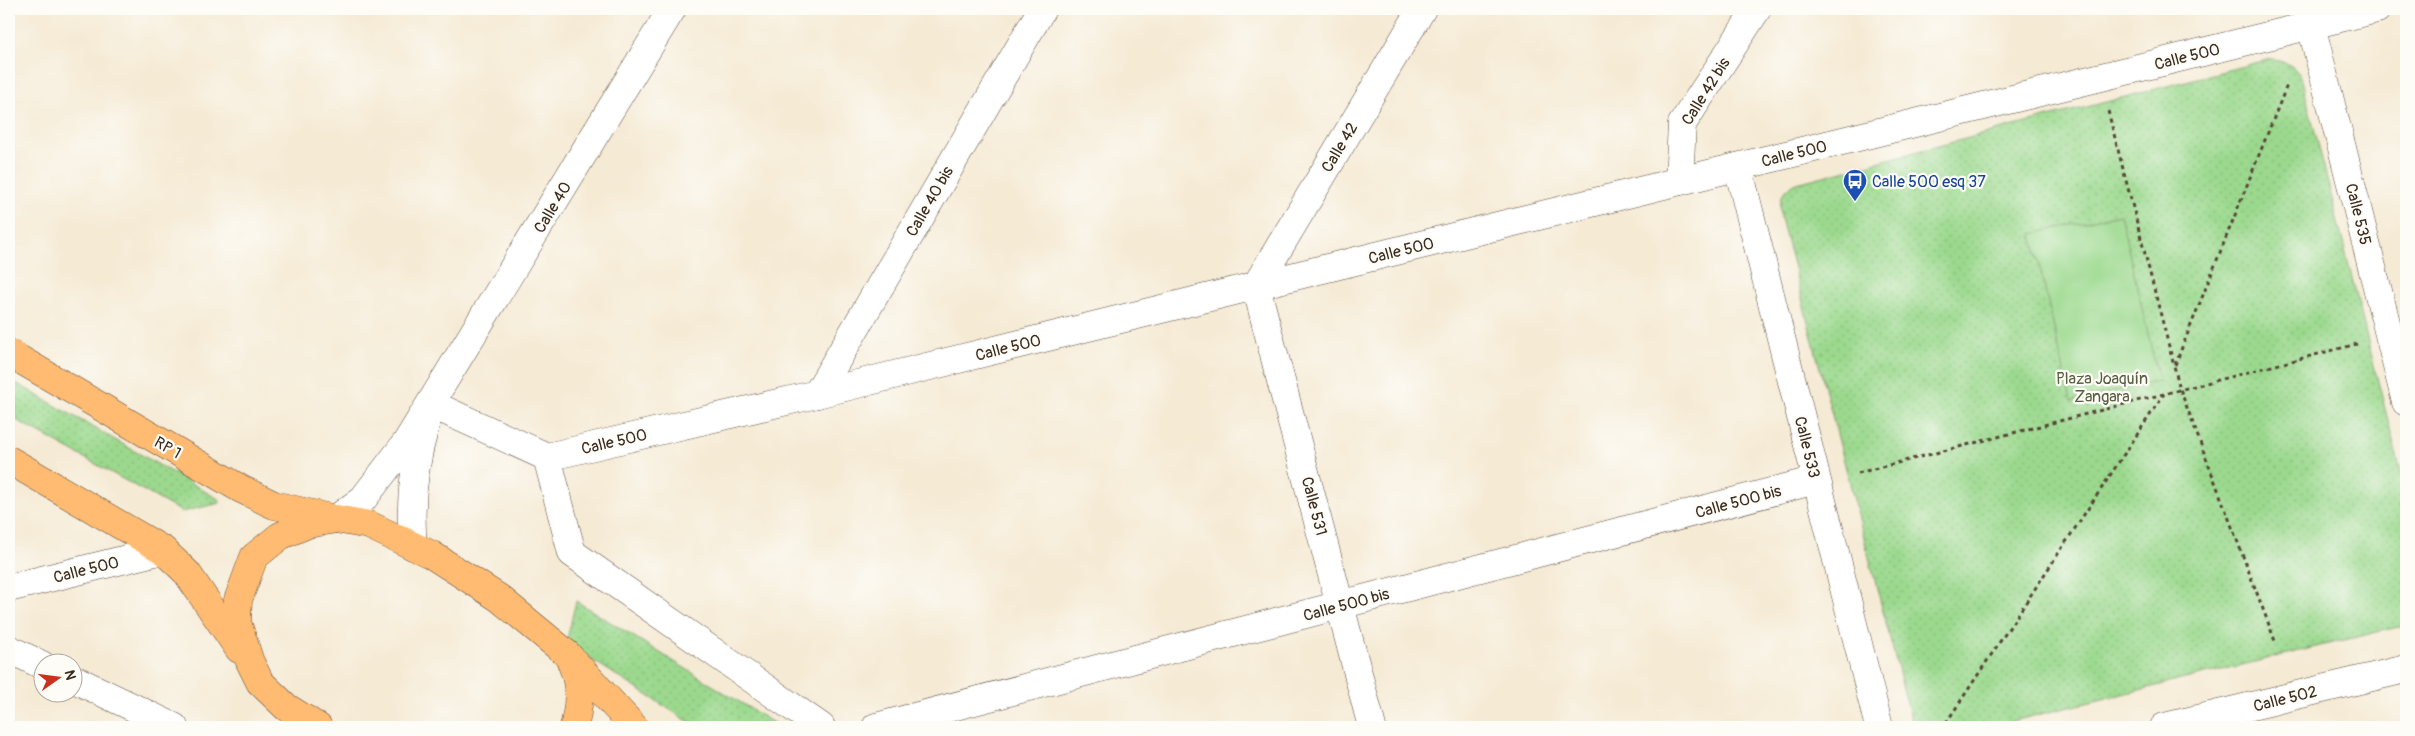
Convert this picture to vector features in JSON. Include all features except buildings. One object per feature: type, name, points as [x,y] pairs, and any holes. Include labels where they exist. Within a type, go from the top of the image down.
[{"type":"main road","name":"RP 1","points":[[9,353],[241,489],[274,505],[369,525],[432,555],[492,593],[534,624],[568,654],[634,727]]},
{"type":"main road","points":[[9,460],[163,550],[187,572],[260,682],[286,707],[318,727]]},
{"type":"main road","points":[[260,682],[250,662],[238,622],[238,600],[254,557],[280,536],[308,524],[336,519]]},
{"type":"main road","points":[[568,654],[578,677],[579,695],[574,727]]},
{"type":"street","name":"Calle 40","points":[[336,519],[363,499],[406,443],[672,9]]},
{"type":"street","name":"Calle 40 bis","points":[[817,394],[1042,9]]},
{"type":"street","name":"Calle 42","points":[[1256,286],[1422,9]]},
{"type":"street","name":"Calle 42 bis","points":[[1679,181],[1682,124],[1758,9]]},
{"type":"street","name":"Calle 500","points":[[547,457],[817,394],[2378,9]]},
{"type":"street","name":"Calle 535","points":[[2311,25],[2399,346],[2406,402]]},
{"type":"street","name":"Calle 533","points":[[1738,167],[1878,727]]},
{"type":"street","name":"Calle 531","points":[[1256,286],[1372,727]]},
{"type":"street","name":"Calle 40","points":[[413,546],[410,514],[413,489],[420,440],[431,404]]},
{"type":"street","points":[[431,404],[547,457],[572,553],[821,727]]},
{"type":"street","name":"Calle 500 bis","points":[[876,727],[1816,480]]},
{"type":"street","name":"Calle 500","points":[[9,588],[163,550]]},
{"type":"street","points":[[9,649],[32,660]]},
{"type":"street","name":"Calle 502","points":[[2164,727],[2193,724],[2406,669]]},
{"type":"street","points":[[82,683],[174,727]]},
{"type":"path","points":[[2174,366],[2288,85]]},
{"type":"path","points":[[2108,111],[2180,390],[2275,641]]},
{"type":"path","points":[[1858,473],[2357,344]]},
{"type":"path","points":[[1946,723],[2165,393]]},
{"type":"green space","name":"Plaza Joaquín Zangara","points":[[2270,59],[2287,63],[2301,76],[2406,492],[2406,625],[1988,727],[1913,727],[1781,218],[1780,206],[1784,193],[1797,183]]},
{"type":"green space","points":[[2120,214],[2159,381],[2071,401],[2032,234]]},
{"type":"green space","points":[[9,379],[220,500],[220,503],[182,512],[9,416]]},
{"type":"green space","points":[[576,601],[780,727],[697,727],[566,643]]},
{"type":"place","name":"Calle 500 esq 37","points":[[1855,202]]}]
